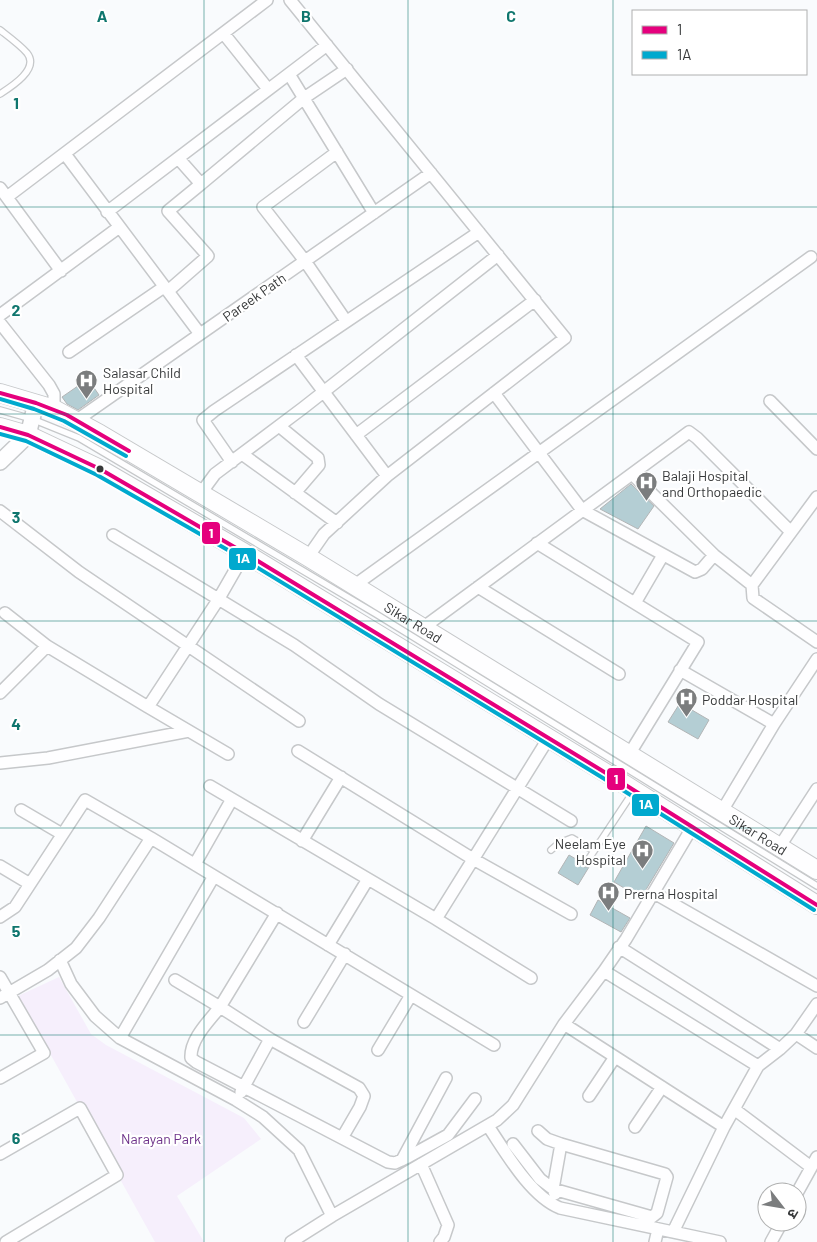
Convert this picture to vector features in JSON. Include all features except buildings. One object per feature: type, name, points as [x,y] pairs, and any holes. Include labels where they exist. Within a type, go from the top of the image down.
[{"type":"main road","name":"Sikar Road","points":[[0,393],[32,419],[54,409],[77,420],[355,585],[817,870]]},
{"type":"main road","points":[[0,428],[32,419],[100,469],[244,553],[635,790],[817,905]]},
{"type":"street","points":[[61,271],[4,192],[64,154],[267,0]]},
{"type":"street","points":[[290,0],[565,338],[387,476],[324,534],[308,557]]},
{"type":"street","points":[[224,34],[268,89]]},
{"type":"street","points":[[107,212],[327,45]]},
{"type":"street","points":[[68,352],[166,289],[208,256],[168,212],[304,98],[346,69]]},
{"type":"street","points":[[289,74],[374,213]]},
{"type":"street","points":[[337,152],[263,206],[305,261],[346,321]]},
{"type":"street","points":[[64,154],[118,228],[200,334]]},
{"type":"street","points":[[178,158],[202,184]]},
{"type":"street","name":"Pareek Path","points":[[77,420],[431,173]]},
{"type":"street","points":[[0,315],[118,228]]},
{"type":"street","points":[[232,462],[203,420],[479,232]]},
{"type":"street","points":[[201,493],[215,474],[498,255]]},
{"type":"street","points":[[355,585],[811,257]]},
{"type":"street","points":[[356,435],[534,300]]},
{"type":"street","points":[[0,323],[49,385],[54,394],[54,409]]},
{"type":"street","points":[[296,355],[387,476]]},
{"type":"street","points":[[494,393],[582,510],[695,572],[702,569],[714,555]]},
{"type":"street","points":[[770,401],[817,449]]},
{"type":"street","points":[[0,462],[32,419]]},
{"type":"street","points":[[279,426],[318,458],[319,465],[295,493]]},
{"type":"street","points":[[424,627],[689,432],[791,532]]},
{"type":"street","points":[[242,454],[336,523]]},
{"type":"street","points":[[633,475],[714,555],[752,584]]},
{"type":"street","points":[[817,497],[752,584],[753,598],[817,642]]},
{"type":"street","points":[[0,510],[79,572],[300,721]]},
{"type":"street","points":[[113,535],[294,645],[396,714],[571,821]]},
{"type":"street","points":[[536,544],[698,642],[630,753]]},
{"type":"street","points":[[148,707],[218,600],[244,553]]},
{"type":"street","points":[[635,604],[663,555]]},
{"type":"street","points":[[478,586],[619,674]]},
{"type":"street","points":[[5,613],[47,646],[228,754]]},
{"type":"street","points":[[0,693],[47,646]]},
{"type":"street","points":[[722,811],[774,724],[817,659]]},
{"type":"street","points":[[680,670],[774,724]]},
{"type":"street","points":[[0,763],[48,758],[189,731]]},
{"type":"street","points":[[436,919],[548,739]]},
{"type":"street","points":[[298,751],[473,859],[571,914]]},
{"type":"street","points":[[302,840],[341,777]]},
{"type":"street","points":[[210,786],[436,919],[531,978]]},
{"type":"street","points":[[780,846],[817,788]]},
{"type":"street","points":[[0,917],[15,907],[85,800],[195,864],[494,1045]]},
{"type":"street","points":[[195,864],[232,800]]},
{"type":"street","points":[[21,810],[62,834]]},
{"type":"street","points":[[292,1242],[332,1216],[488,1126],[513,1105],[564,1024],[626,939],[693,826]]},
{"type":"street","points":[[5,995],[48,970],[76,948],[99,918],[151,838]]},
{"type":"street","points":[[0,866],[30,884]]},
{"type":"street","points":[[120,1038],[214,876]]},
{"type":"street","points":[[328,944],[368,879]]},
{"type":"street","points":[[654,893],[817,986]]},
{"type":"street","points":[[277,914],[220,1007],[195,1040],[191,1058],[388,1162],[395,1163],[402,1160],[448,1135],[475,1100]]},
{"type":"street","points":[[619,947],[780,1049]]},
{"type":"street","points":[[304,1022],[345,954]]},
{"type":"street","points":[[60,960],[71,984],[95,1016],[120,1038],[236,1100],[263,1117],[298,1150],[332,1216]]},
{"type":"street","points":[[604,971],[758,1066]]},
{"type":"street","points":[[0,1078],[44,1052],[5,995],[1,980]]},
{"type":"street","points":[[175,980],[270,1039],[359,1088],[364,1096],[360,1107],[342,1138]]},
{"type":"street","points":[[378,1050],[411,995]]},
{"type":"street","points":[[673,1232],[724,1127],[758,1066],[796,1034],[817,1004]]},
{"type":"street","points":[[564,1024],[724,1127]]},
{"type":"street","points":[[796,1034],[817,1048]]},
{"type":"street","points":[[236,1100],[270,1039]]},
{"type":"street","points":[[588,1096],[615,1057]]},
{"type":"street","points":[[402,1160],[446,1078]]},
{"type":"street","points":[[635,1127],[662,1087]]},
{"type":"street","points":[[0,1154],[80,1108],[117,1175],[6,1242]]},
{"type":"street","points":[[734,1109],[811,1167]]},
{"type":"street","points":[[488,1126],[526,1181],[554,1206],[720,1242]]},
{"type":"street","points":[[513,1144],[540,1179],[553,1188],[652,1216],[657,1213],[667,1177],[662,1172],[561,1144],[547,1139],[538,1131]]},
{"type":"street","points":[[554,1206],[556,1196],[553,1188],[561,1144]]},
{"type":"street","points":[[803,1182],[817,1157]]},
{"type":"street","points":[[421,1164],[448,1225],[440,1242]]},
{"type":"street","points":[[655,1242],[658,1229]]},
{"type":"lane","points":[[0,30],[27,54],[30,60],[29,67],[21,78],[0,94]]},
{"type":"lane","points":[[0,410],[32,419],[79,438],[201,509],[384,619],[817,886]]},
{"type":"lane","points":[[586,863],[635,790]]},
{"type":"lane","points":[[551,850],[559,843],[572,838],[594,851]]},
{"type":"green space","name":"Narayan Park","points":[[59,977],[91,1034],[106,1045],[244,1118],[261,1139],[177,1196],[204,1242],[155,1242],[18,996]]},
{"type":"transit line","name":"1","points":[[0,393],[36,403],[67,415],[129,451]]},
{"type":"transit line","name":"1A","points":[[0,399],[34,409],[64,421],[126,456]]},
{"type":"transit line","name":"1","points":[[0,427],[28,435],[100,469],[243,552],[624,784],[817,905]]},
{"type":"transit line","name":"1A","points":[[0,434],[26,441],[97,475],[240,557],[621,789],[814,910]]},
{"type":"place","name":"Salasar Child Hospital","points":[[87,399]]},
{"type":"place","name":"Balaji Hospital and Orthopaedic","points":[[646,502]]},
{"type":"place","name":"Poddar Hospital","points":[[686,718]]},
{"type":"place","name":"Neelam Eye Hospital","points":[[642,870]]},
{"type":"place","name":"Prerna Hospital","points":[[608,912]]}]
